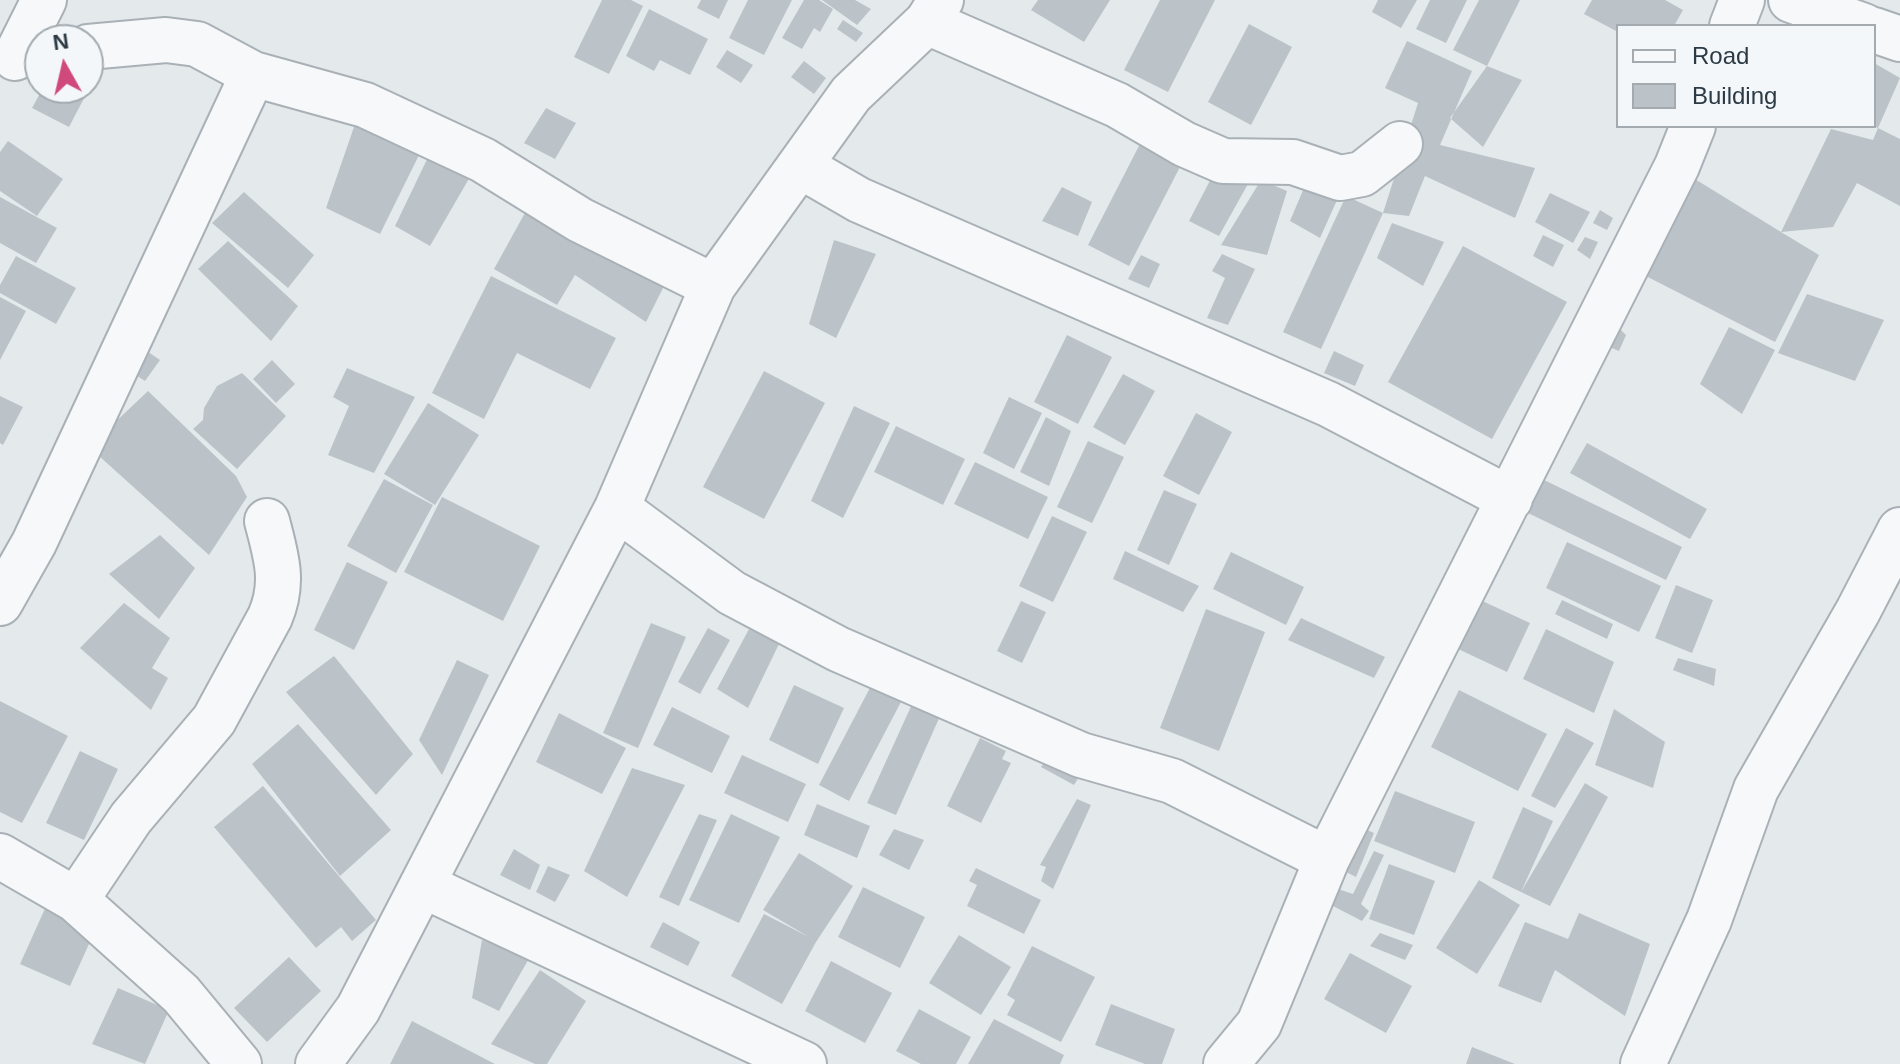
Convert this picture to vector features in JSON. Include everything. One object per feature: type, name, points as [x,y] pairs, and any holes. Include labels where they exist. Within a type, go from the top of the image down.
[{"type":"street","points":[[18,57],[44,0]]},
{"type":"street","points":[[1733,24],[1742,0]]},
{"type":"street","points":[[1791,0],[1858,24]]},
{"type":"street","points":[[318,1064],[358,1009],[617,508],[713,286],[802,167],[851,94],[934,11],[1117,105],[1184,144],[1223,161],[1293,162],[1340,178],[1362,174],[1400,144]]},
{"type":"street","points":[[1876,31],[1900,39]]},
{"type":"street","points":[[104,46],[166,40],[197,44],[253,74],[365,105],[483,160],[580,220],[713,286]]},
{"type":"street","points":[[0,603],[34,543],[253,74]]},
{"type":"street","points":[[1226,1064],[1259,1024],[1327,859],[1670,180],[1692,128]]},
{"type":"street","points":[[802,167],[859,200],[1328,404],[1510,499]]},
{"type":"street","points":[[617,508],[732,593],[838,649],[953,696],[1081,755],[1172,781],[1327,859]]},
{"type":"street","points":[[76,900],[131,818],[214,720],[270,617],[277,600],[280,570],[267,521]]},
{"type":"street","points":[[1643,1064],[1709,920],[1756,789],[1858,611],[1900,530]]},
{"type":"street","points":[[0,856],[76,900],[181,994],[239,1064]]},
{"type":"street","points":[[422,885],[804,1064]]},
{"type":"building","points":[[602,0],[631,0],[643,6],[609,74],[574,57]]},
{"type":"building","points":[[701,0],[728,0],[719,19],[697,8]]},
{"type":"building","points":[[748,0],[792,0],[764,55],[729,38]]},
{"type":"building","points":[[804,0],[819,0],[833,9],[820,32],[814,28],[802,49],[782,38]]},
{"type":"building","points":[[822,0],[855,0],[871,9],[857,25]]},
{"type":"building","points":[[1038,0],[1110,0],[1084,42],[1031,10]]},
{"type":"building","points":[[1160,0],[1215,0],[1168,92],[1124,70]]},
{"type":"building","points":[[1378,0],[1417,0],[1401,28],[1372,12]]},
{"type":"building","points":[[1430,0],[1467,0],[1446,43],[1416,29]]},
{"type":"building","points":[[1479,0],[1520,0],[1487,66],[1453,50]]},
{"type":"building","points":[[1592,0],[1665,0],[1683,10],[1675,24],[1616,24],[1616,31],[1584,14]]},
{"type":"building","points":[[649,9],[708,39],[690,75],[660,60],[654,71],[626,56]]},
{"type":"building","points":[[843,20],[863,33],[856,42],[837,29]]},
{"type":"building","points":[[1249,24],[1292,47],[1251,125],[1208,102]]},
{"type":"building","points":[[1407,41],[1472,71],[1440,145],[1535,168],[1515,218],[1425,176],[1409,216],[1383,213],[1418,103],[1385,88]]},
{"type":"building","points":[[727,50],[753,65],[741,83],[716,67]]},
{"type":"building","points":[[804,61],[826,78],[814,94],[791,77]]},
{"type":"building","points":[[1876,64],[1900,78],[1878,128]]},
{"type":"building","points":[[1487,66],[1522,80],[1483,147],[1450,118]]},
{"type":"building","points":[[34,104],[81,104],[69,127],[32,108]]},
{"type":"building","points":[[546,108],[576,123],[555,159],[524,143]]},
{"type":"building","points":[[355,124],[420,153],[380,234],[326,208]]},
{"type":"building","points":[[1878,128],[1900,139],[1900,206],[1857,183],[1833,227],[1781,232],[1831,129],[1873,140]]},
{"type":"building","points":[[8,141],[63,179],[37,216],[0,191],[0,152]]},
{"type":"building","points":[[1141,142],[1182,163],[1129,266],[1088,245]]},
{"type":"building","points":[[431,151],[474,170],[430,246],[395,226]]},
{"type":"building","points":[[1217,167],[1249,182],[1219,236],[1189,221]]},
{"type":"building","points":[[1309,176],[1342,189],[1320,238],[1290,221]]},
{"type":"building","points":[[1690,176],[1819,255],[1775,342],[1640,273]]},
{"type":"building","points":[[1261,180],[1287,191],[1267,255],[1221,245]]},
{"type":"building","points":[[1062,187],[1092,202],[1078,236],[1042,221]]},
{"type":"building","points":[[244,192],[314,255],[288,288],[212,223]]},
{"type":"building","points":[[1550,193],[1590,212],[1573,243],[1535,222]]},
{"type":"building","points":[[1346,196],[1383,213],[1321,349],[1283,332]]},
{"type":"building","points":[[0,197],[57,228],[36,263],[0,243]]},
{"type":"building","points":[[1600,210],[1613,218],[1607,230],[1593,223]]},
{"type":"building","points":[[526,211],[665,284],[646,322],[575,275],[557,305],[494,269]]},
{"type":"building","points":[[1392,223],[1444,242],[1423,286],[1377,258]]},
{"type":"building","points":[[1543,235],[1564,245],[1553,267],[1533,256]]},
{"type":"building","points":[[1585,237],[1598,242],[1590,259],[1577,250]]},
{"type":"building","points":[[834,240],[876,254],[836,338],[809,324]]},
{"type":"building","points":[[228,241],[298,306],[271,341],[198,269]]},
{"type":"building","points":[[1463,246],[1567,302],[1492,439],[1388,382]]},
{"type":"building","points":[[1222,254],[1255,269],[1228,325],[1207,318],[1225,278],[1212,271]]},
{"type":"building","points":[[1141,255],[1160,264],[1149,288],[1128,279]]},
{"type":"building","points":[[16,256],[76,288],[56,324],[0,293],[0,285]]},
{"type":"building","points":[[491,276],[616,338],[590,389],[517,353],[484,419],[432,393]]},
{"type":"building","points":[[1807,294],[1884,320],[1855,381],[1778,353]]},
{"type":"building","points":[[0,297],[26,311],[0,360]]},
{"type":"building","points":[[1614,323],[1626,335],[1619,351],[1600,343]]},
{"type":"building","points":[[1729,327],[1775,350],[1742,414],[1700,384]]},
{"type":"building","points":[[1067,335],[1112,357],[1078,424],[1034,402]]},
{"type":"building","points":[[138,345],[160,360],[145,381],[124,367]]},
{"type":"building","points":[[1334,351],[1364,365],[1355,386],[1324,373]]},
{"type":"building","points":[[272,360],[295,384],[276,403],[253,379]]},
{"type":"building","points":[[347,368],[415,397],[374,473],[328,455],[349,406],[333,397]]},
{"type":"building","points":[[764,371],[825,403],[764,519],[703,487]]},
{"type":"building","points":[[242,373],[286,416],[237,469],[193,429],[203,420],[204,408],[217,386]]},
{"type":"building","points":[[1123,374],[1155,391],[1125,445],[1093,427]]},
{"type":"building","points":[[148,391],[236,476],[247,497],[209,555],[89,447]]},
{"type":"building","points":[[0,396],[23,407],[3,445],[0,443]]},
{"type":"building","points":[[1009,397],[1042,413],[1014,469],[983,453]]},
{"type":"building","points":[[428,403],[479,435],[435,505],[384,474]]},
{"type":"building","points":[[854,406],[890,423],[843,518],[811,501]]},
{"type":"building","points":[[1196,413],[1232,432],[1199,495],[1163,476]]},
{"type":"building","points":[[1046,417],[1071,431],[1049,486],[1020,472]]},
{"type":"building","points":[[896,426],[965,459],[943,505],[874,472]]},
{"type":"building","points":[[1088,441],[1124,457],[1092,523],[1057,507]]},
{"type":"building","points":[[1587,443],[1707,509],[1690,539],[1570,473]]},
{"type":"building","points":[[975,462],[1048,497],[1028,539],[954,504]]},
{"type":"building","points":[[384,479],[433,505],[396,573],[347,546]]},
{"type":"building","points":[[1542,479],[1682,547],[1666,580],[1526,512]]},
{"type":"building","points":[[1164,490],[1197,504],[1169,565],[1137,550]]},
{"type":"building","points":[[442,497],[540,546],[503,621],[404,572]]},
{"type":"building","points":[[1052,516],[1087,532],[1053,602],[1019,586]]},
{"type":"building","points":[[160,535],[195,568],[159,619],[109,574]]},
{"type":"building","points":[[1567,542],[1661,586],[1639,632],[1546,588]]},
{"type":"building","points":[[1125,551],[1199,586],[1183,612],[1113,579]]},
{"type":"building","points":[[1231,552],[1304,587],[1286,625],[1213,589]]},
{"type":"building","points":[[347,562],[388,582],[354,650],[314,630]]},
{"type":"building","points":[[1676,585],[1713,600],[1692,653],[1655,638]]},
{"type":"building","points":[[1478,599],[1530,623],[1507,672],[1456,648]]},
{"type":"building","points":[[1562,600],[1613,624],[1607,639],[1555,614]]},
{"type":"building","points":[[1021,601],[1046,612],[1022,663],[997,651]]},
{"type":"building","points":[[124,603],[170,638],[152,668],[168,678],[151,710],[80,648]]},
{"type":"building","points":[[1206,609],[1265,632],[1219,751],[1160,728]]},
{"type":"building","points":[[1301,618],[1385,657],[1374,678],[1288,640]]},
{"type":"building","points":[[651,623],[686,637],[638,748],[603,733]]},
{"type":"building","points":[[708,628],[730,640],[700,694],[678,682]]},
{"type":"building","points":[[749,629],[779,644],[748,708],[717,689]]},
{"type":"building","points":[[1546,629],[1614,662],[1594,713],[1523,679]]},
{"type":"building","points":[[334,656],[413,754],[376,795],[286,692]]},
{"type":"building","points":[[1678,658],[1716,669],[1714,686],[1673,670]]},
{"type":"building","points":[[457,660],[489,675],[442,775],[419,740]]},
{"type":"building","points":[[872,684],[902,700],[849,801],[819,785]]},
{"type":"building","points":[[794,685],[844,708],[818,764],[769,740]]},
{"type":"building","points":[[1459,690],[1547,734],[1518,791],[1431,747]]},
{"type":"building","points":[[0,701],[68,736],[22,823],[0,812]]},
{"type":"building","points":[[913,702],[941,714],[896,815],[867,803]]},
{"type":"building","points":[[672,707],[730,736],[712,773],[653,745]]},
{"type":"building","points":[[1614,709],[1665,742],[1653,788],[1595,765]]},
{"type":"building","points":[[559,713],[626,748],[602,794],[536,762]]},
{"type":"building","points":[[298,724],[391,830],[340,876],[252,764]]},
{"type":"building","points":[[1566,728],[1594,743],[1555,808],[1531,796]]},
{"type":"building","points":[[980,738],[1006,751],[1002,759],[1011,763],[981,823],[947,806]]},
{"type":"building","points":[[80,751],[118,769],[84,840],[46,823]]},
{"type":"building","points":[[1052,751],[1085,767],[1074,785],[1041,767]]},
{"type":"building","points":[[742,755],[806,784],[788,822],[724,793]]},
{"type":"building","points":[[632,768],[685,785],[627,897],[584,871]]},
{"type":"building","points":[[1585,783],[1608,797],[1550,906],[1521,892]]},
{"type":"building","points":[[263,786],[376,920],[352,941],[341,927],[316,948],[214,827]]},
{"type":"building","points":[[1395,791],[1475,822],[1455,873],[1374,841]]},
{"type":"building","points":[[1077,799],[1091,805],[1053,889],[1041,881],[1046,867],[1040,865]]},
{"type":"building","points":[[817,804],[870,826],[857,858],[804,835]]},
{"type":"building","points":[[1523,807],[1553,821],[1521,892],[1492,878]]},
{"type":"building","points":[[699,814],[717,820],[679,906],[659,897]]},
{"type":"building","points":[[731,814],[780,837],[739,923],[689,900]]},
{"type":"building","points":[[1363,828],[1374,833],[1356,877],[1340,869]]},
{"type":"building","points":[[894,829],[924,840],[909,870],[879,855]]},
{"type":"building","points":[[514,849],[540,865],[530,890],[500,875]]},
{"type":"building","points":[[1374,851],[1384,855],[1361,904],[1369,911],[1362,921],[1331,905],[1338,889],[1353,894]]},
{"type":"building","points":[[799,853],[853,886],[816,942],[782,1004],[731,976],[764,914],[809,937],[763,910]]},
{"type":"building","points":[[1389,864],[1435,881],[1414,935],[1369,919]]},
{"type":"building","points":[[548,866],[570,875],[555,902],[536,892]]},
{"type":"building","points":[[976,868],[1041,900],[1024,934],[967,906],[977,885],[969,881]]},
{"type":"building","points":[[1479,880],[1520,905],[1477,974],[1436,948]]},
{"type":"building","points":[[863,887],[925,917],[900,968],[838,937]]},
{"type":"building","points":[[48,902],[98,924],[70,986],[20,964]]},
{"type":"building","points":[[1579,913],[1650,944],[1625,1016],[1555,970],[1541,1003],[1498,986],[1525,922],[1568,939]]},
{"type":"building","points":[[663,922],[700,942],[688,966],[650,947]]},
{"type":"building","points":[[1380,933],[1413,945],[1405,960],[1370,946]]},
{"type":"building","points":[[959,935],[1011,967],[981,1015],[929,983]]},
{"type":"building","points":[[482,940],[531,955],[499,1011],[472,998]]},
{"type":"building","points":[[1032,946],[1095,977],[1061,1042],[1007,1015],[1015,1000],[1007,995]]},
{"type":"building","points":[[1350,953],[1412,986],[1386,1033],[1324,999]]},
{"type":"building","points":[[289,957],[321,991],[267,1042],[234,1008]]},
{"type":"building","points":[[831,961],[892,993],[865,1043],[805,1011]]},
{"type":"building","points":[[540,970],[586,1001],[547,1064],[535,1064],[491,1044]]},
{"type":"building","points":[[118,988],[169,1010],[145,1064],[92,1044]]},
{"type":"building","points":[[1111,1004],[1175,1029],[1162,1064],[1145,1064],[1095,1045]]},
{"type":"building","points":[[919,1009],[971,1037],[956,1064],[921,1064],[896,1051]]},
{"type":"building","points":[[994,1019],[1064,1055],[1060,1064],[968,1064]]},
{"type":"building","points":[[412,1021],[495,1064],[390,1064]]},
{"type":"building","points":[[1472,1047],[1515,1064],[1466,1064]]}]
